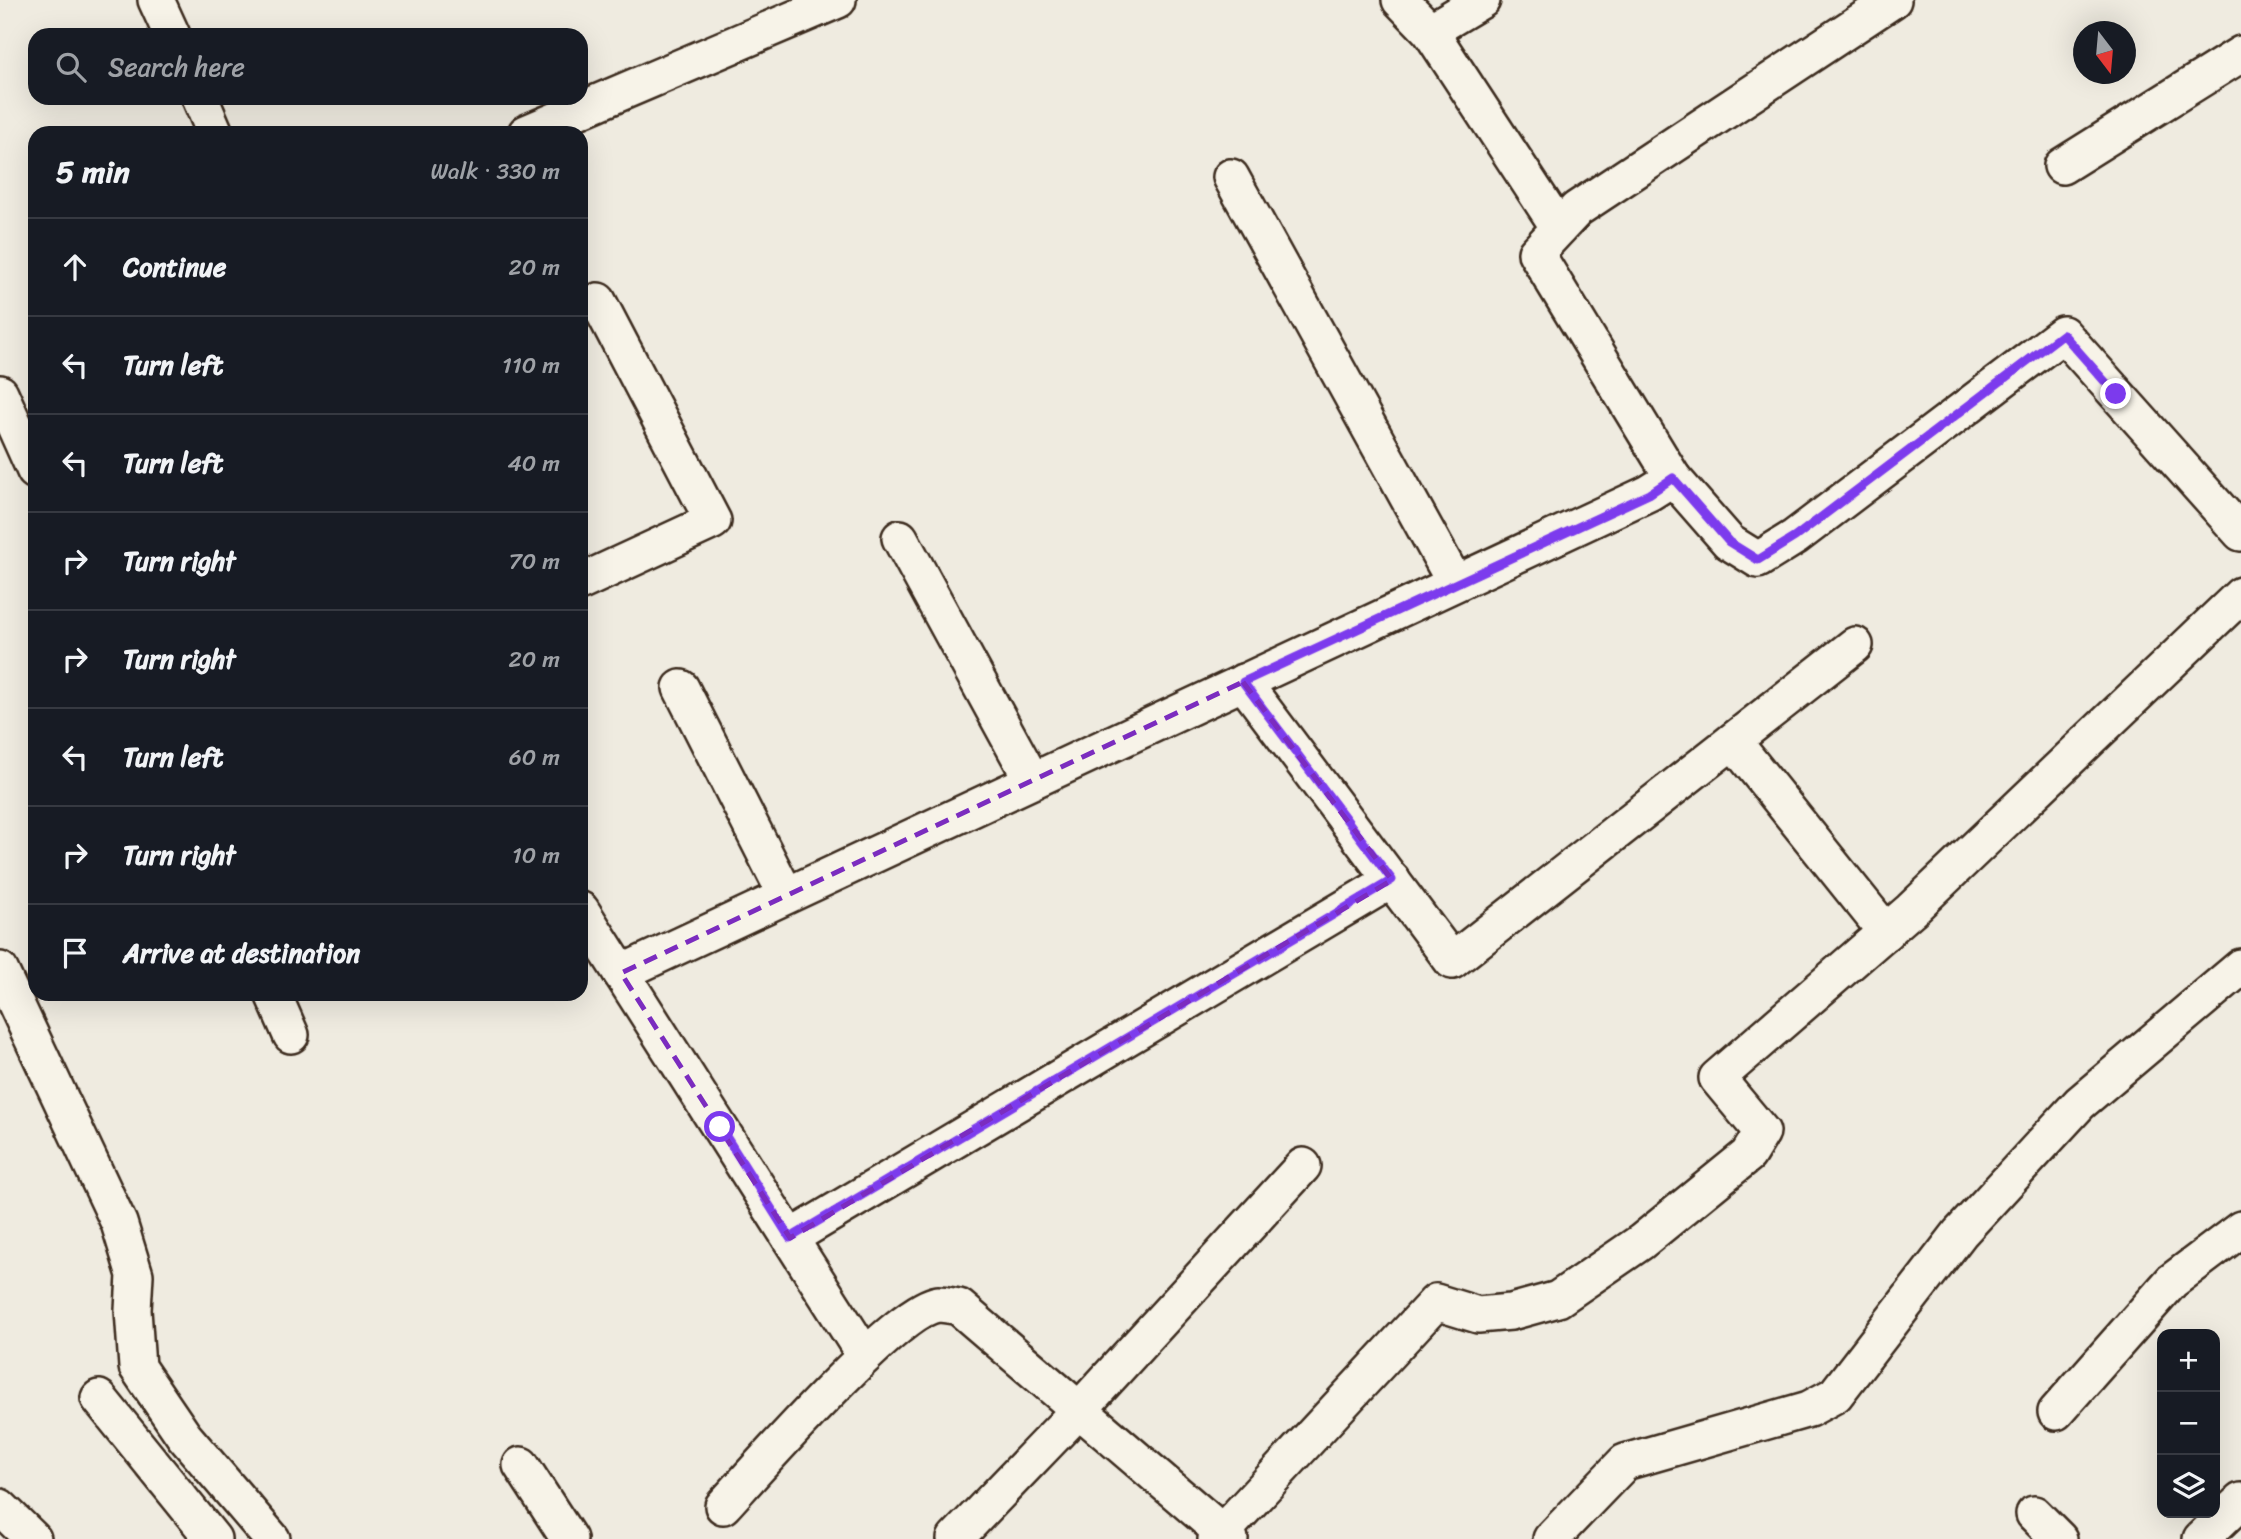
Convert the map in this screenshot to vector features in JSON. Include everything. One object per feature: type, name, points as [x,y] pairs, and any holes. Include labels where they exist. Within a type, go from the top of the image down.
[{"type":"street","points":[[156,0],[169,28]]},
{"type":"street","points":[[542,126],[838,0]]},
{"type":"street","points":[[1400,0],[1430,32],[1559,229]]},
{"type":"street","points":[[1430,32],[1482,0]]},
{"type":"street","points":[[1893,0],[1577,209],[1536,253],[1673,478],[1729,542],[1758,560],[1795,537],[2063,334],[2241,533]]},
{"type":"street","points":[[2062,166],[2241,54]]},
{"type":"street","points":[[203,105],[212,126]]},
{"type":"street","points":[[1231,177],[1455,583]]},
{"type":"street","points":[[588,579],[713,521],[598,301]]},
{"type":"street","points":[[12,414],[28,454]]},
{"type":"street","points":[[621,972],[1649,494],[1673,478]]},
{"type":"street","points":[[900,538],[1032,780]]},
{"type":"street","points":[[723,1506],[865,1356],[914,1315],[937,1304],[959,1307],[1223,1537],[1436,1302],[1478,1315],[1511,1312],[1558,1299],[1641,1242],[1748,1155],[1762,1132],[1717,1078],[1886,932],[2241,596]]},
{"type":"street","points":[[1243,682],[1452,961],[1855,645]]},
{"type":"street","points":[[681,688],[786,895]]},
{"type":"street","points":[[1733,741],[1886,932]]},
{"type":"street","points":[[790,1238],[1392,880]]},
{"type":"street","points":[[588,921],[865,1356]]},
{"type":"street","points":[[1551,1539],[1625,1462],[1809,1409],[1835,1395],[1960,1233],[2080,1103],[2241,967]]},
{"type":"street","points":[[0,970],[119,1223],[135,1275],[132,1310],[137,1367],[184,1436],[272,1539]]},
{"type":"street","points":[[275,1001],[291,1035]]},
{"type":"street","points":[[955,1539],[1079,1410],[1303,1166]]},
{"type":"street","points":[[2056,1412],[2172,1281],[2241,1229]]},
{"type":"street","points":[[99,1398],[214,1539]]},
{"type":"street","points":[[521,1465],[569,1539]]},
{"type":"street","points":[[2201,1539],[2241,1501]]},
{"type":"street","points":[[0,1507],[33,1539]]},
{"type":"street","points":[[2034,1514],[2059,1539]]},
{"type":"highlighted area","points":[[1243,682],[1392,880],[790,1238],[621,973]]},
{"type":"route","points":[[720,1127],[790,1238],[1392,880],[1243,682],[1649,494],[1673,478],[1729,542],[1758,560],[1795,537],[2063,334],[2116,394]]}]
